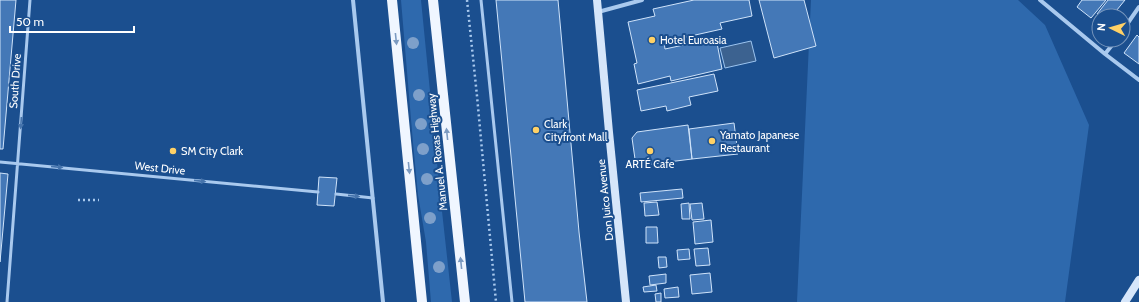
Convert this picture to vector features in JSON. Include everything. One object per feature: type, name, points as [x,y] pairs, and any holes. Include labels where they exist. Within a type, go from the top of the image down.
[{"type":"main road","points":[[392,0],[422,302]]},
{"type":"main road","name":"Manuel A. Roxas Highway","points":[[433,0],[465,302]]},
{"type":"main road","name":"Don Juico Avenue","points":[[597,0],[626,302]]},
{"type":"main road","points":[[1125,302],[1138,284]]},
{"type":"street","points":[[353,0],[383,302]]},
{"type":"street","points":[[598,12],[642,0]]},
{"type":"street","points":[[1040,0],[1139,80]]},
{"type":"street","points":[[1131,18],[1139,7]]},
{"type":"street","points":[[1105,54],[1110,48]]},
{"type":"lane","name":"South Drive","points":[[7,302],[30,0]]},
{"type":"lane","points":[[480,0],[512,302]]},
{"type":"lane","name":"West Drive","points":[[0,162],[318,192]]},
{"type":"lane","points":[[336,194],[373,198]]},
{"type":"path","points":[[467,0],[496,302]]},
{"type":"path","points":[[78,200],[99,200]]},
{"type":"shaded area","points":[[401,0],[421,0],[452,302],[431,302],[426,242],[418,195]]},
{"type":"shaded area","points":[[811,0],[1018,0],[1045,25],[1089,125],[1065,302],[797,302]]},
{"type":"shaded area","points":[[751,41],[756,61],[725,68],[720,48]]},
{"type":"building","points":[[0,0],[16,0],[3,149],[0,149]]},
{"type":"building","points":[[496,0],[558,0],[579,232],[587,302],[525,302]]},
{"type":"building","name":"Hotel Euroasia","points":[[694,0],[749,0],[752,16],[720,23],[722,29],[664,42],[665,49],[716,38],[722,69],[671,81],[670,76],[638,84],[634,64],[637,63],[628,22],[655,16],[653,9]]},
{"type":"building","points":[[759,0],[804,0],[816,46],[774,58]]},
{"type":"building","points":[[1082,0],[1106,0],[1099,8],[1091,8],[1091,18],[1077,7]]},
{"type":"building","points":[[1108,0],[1125,0],[1118,8],[1102,8]]},
{"type":"building","points":[[1137,35],[1139,37],[1139,64],[1124,53],[1128,48],[1131,48],[1131,43]]},
{"type":"building","points":[[714,74],[718,91],[689,97],[691,105],[667,111],[666,106],[641,111],[637,90]]},
{"type":"building","points":[[734,123],[738,154],[692,159],[689,129]]},
{"type":"building","points":[[688,125],[692,159],[636,166],[632,138],[637,132]]},
{"type":"building","points":[[0,173],[8,174],[0,262]]},
{"type":"building","points":[[319,177],[337,178],[334,206],[317,205]]},
{"type":"building","points":[[682,189],[683,198],[641,202],[640,193]]},
{"type":"building","points":[[657,202],[659,215],[645,216],[644,203]]},
{"type":"building","points":[[689,203],[690,219],[682,219],[681,204]]},
{"type":"building","points":[[702,203],[704,219],[692,220],[690,204]]},
{"type":"building","points":[[711,220],[713,242],[695,244],[693,222]]},
{"type":"building","points":[[646,227],[657,227],[658,243],[646,243]]},
{"type":"building","points":[[708,248],[710,265],[696,266],[694,249]]},
{"type":"building","points":[[689,249],[690,259],[678,260],[677,250]]},
{"type":"building","points":[[658,257],[666,257],[667,267],[659,268]]},
{"type":"building","points":[[710,273],[712,292],[692,294],[690,275]]},
{"type":"building","points":[[666,274],[666,283],[650,285],[649,276]]},
{"type":"building","points":[[656,285],[657,291],[644,292],[643,287]]},
{"type":"building","points":[[678,287],[679,297],[665,298],[664,289]]},
{"type":"building","points":[[661,293],[661,302],[656,302],[655,294]]},
{"type":"place","name":"Hotel Euroasia","points":[[652,40]]},
{"type":"place","name":"Clark Cityfront Mall","points":[[536,130]]},
{"type":"place","name":"Yamato Japanese Restaurant","points":[[712,141]]},
{"type":"place","name":"SM City Clark","points":[[173,151]]},
{"type":"place","name":"ARTÉ Cafe","points":[[650,151]]}]
